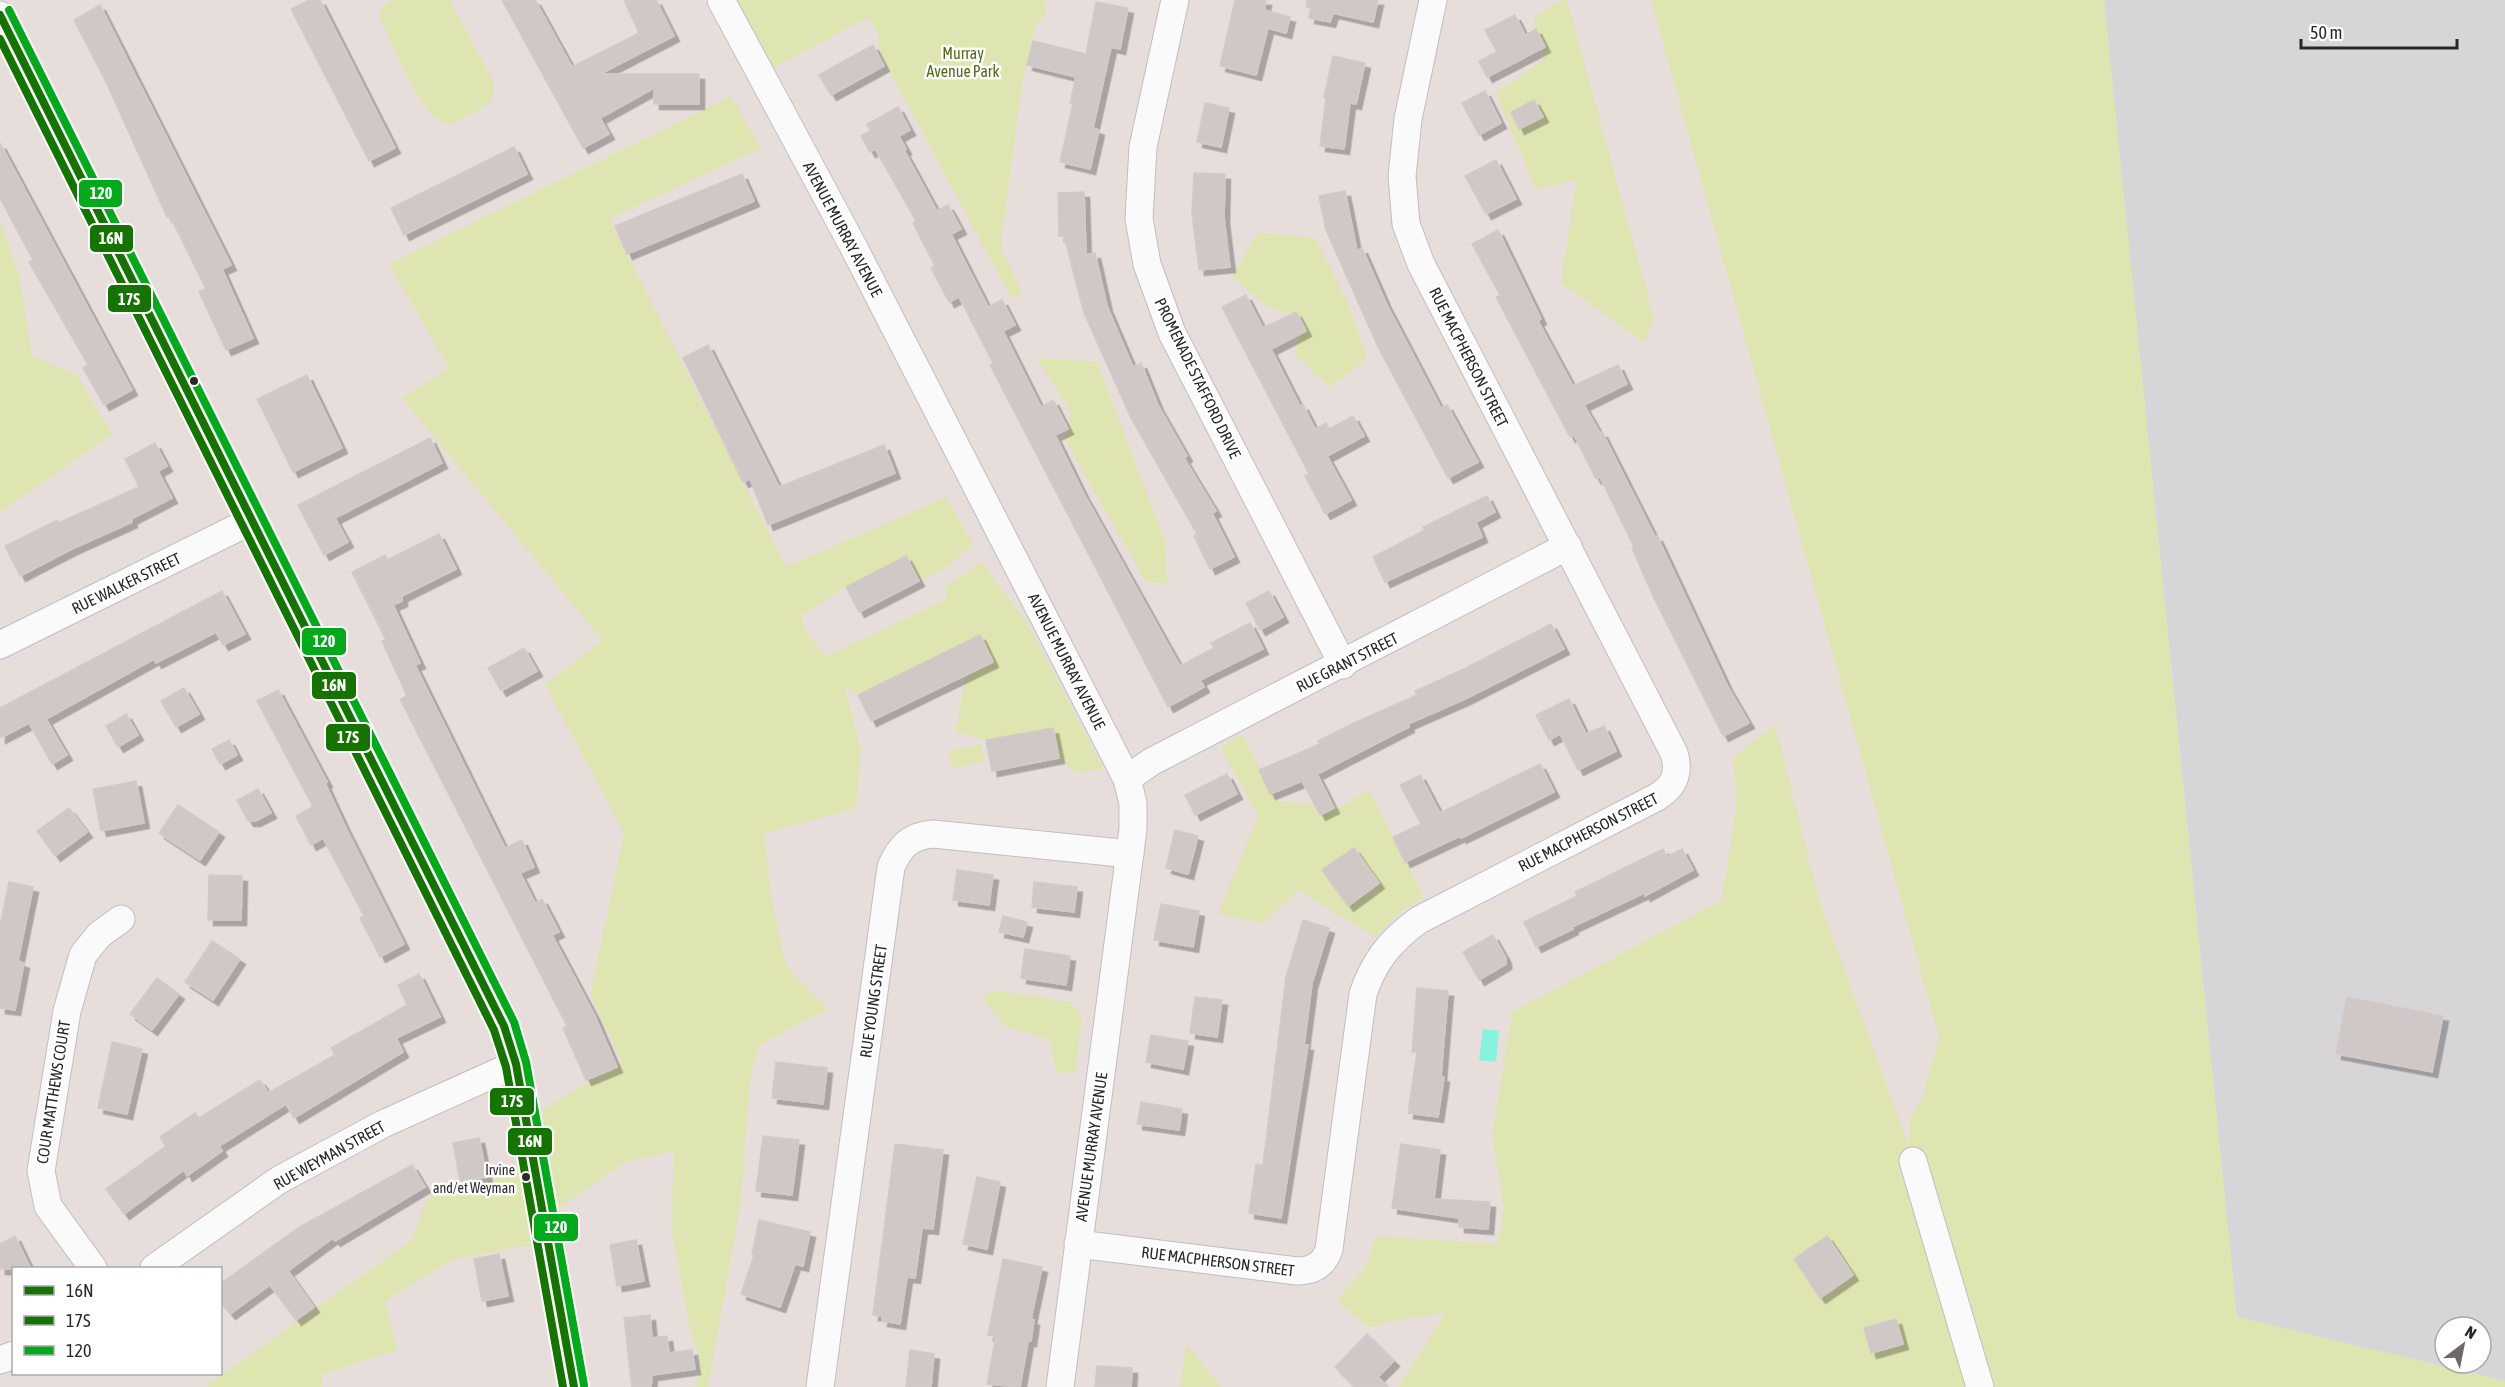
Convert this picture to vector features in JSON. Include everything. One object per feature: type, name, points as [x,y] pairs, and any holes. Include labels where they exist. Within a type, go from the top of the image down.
[{"type":"street","name":"AVENUE MURRAY AVENUE","points":[[721,0],[853,246],[1127,778],[1133,803],[1130,854],[1060,1387]]},
{"type":"street","name":"PROMENADE STAFFORD DRIVE","points":[[1175,0],[1143,147],[1139,219],[1147,264],[1172,333],[1343,665]]},
{"type":"street","name":"RUE MACPHERSON STREET","points":[[1078,1244],[1297,1271],[1306,1271],[1321,1264],[1329,1249],[1363,994],[1371,971],[1383,952],[1398,935],[1419,920],[1657,796],[1673,783],[1677,763],[1674,753],[1421,264],[1406,224],[1402,176],[1403,147],[1433,0]]},
{"type":"street","points":[[0,15],[504,1026],[516,1064],[574,1387]]},
{"type":"street","name":"RUE WALKER STREET","points":[[0,645],[253,520]]},
{"type":"street","name":"RUE GRANT STREET","points":[[1127,778],[1151,762],[1343,665],[1568,546]]},
{"type":"street","name":"RUE YOUNG STREET","points":[[820,1387],[891,867],[896,857],[909,840],[933,834],[1130,854]]},
{"type":"street","name":"COUR MATTHEWS COURT","points":[[92,1267],[48,1206],[40,1171],[67,1011],[83,955],[99,935],[121,920]]},
{"type":"street","name":"RUE WEYMAN STREET","points":[[157,1267],[279,1180],[394,1119],[516,1064]]},
{"type":"street","points":[[1913,1161],[1980,1387]]},
{"type":"shaded area","points":[[2104,0],[2505,0],[2505,1381],[2480,1375],[2493,1375],[2493,1315],[2433,1315],[2433,1364],[2237,1317]]},
{"type":"shaded area","points":[[1483,1029],[1499,1031],[1496,1062],[1479,1060]]},
{"type":"green space","points":[[391,0],[450,0],[494,83],[493,94],[486,105],[452,124],[441,122],[430,112],[409,81],[380,17],[379,11]]},
{"type":"green space","name":"Murray Avenue Park","points":[[721,0],[1045,0],[1046,14],[1034,29],[1022,86],[1002,235],[1002,250],[1021,291],[1020,296],[1011,298],[883,59],[879,49],[878,35],[869,17],[761,74]]},
{"type":"green space","points":[[1561,0],[1567,0],[1654,318],[1644,343],[1561,283],[1576,180],[1535,189],[1496,93],[1544,59],[1533,18]]},
{"type":"green space","points":[[1651,0],[2104,0],[2237,1317],[2433,1364],[2433,1375],[2480,1375],[2505,1381],[2505,1387],[1398,1387],[1445,1314],[1402,1319],[1369,1327],[1336,1300],[1365,1268],[1376,1236],[1498,1244],[1504,1208],[1492,1134],[1512,1012],[1722,900],[1737,798],[1732,758],[1775,725],[1818,897],[1912,1155],[1909,1140],[1910,1118],[1922,1099],[1939,1037]]},
{"type":"green space","points":[[731,96],[761,148],[609,219],[786,567],[946,497],[973,544],[943,570],[919,581],[905,556],[846,587],[801,616],[805,631],[827,656],[947,599],[945,587],[982,562],[1027,623],[1104,769],[1076,772],[1059,758],[1053,728],[986,740],[955,732],[967,674],[993,662],[980,635],[858,695],[844,683],[861,752],[856,808],[764,834],[772,901],[786,966],[828,1009],[759,1045],[750,1079],[741,1202],[708,1387],[695,1387],[701,1369],[688,1319],[671,1227],[674,1151],[626,1162],[545,1217],[549,1242],[453,1259],[385,1301],[398,1350],[323,1374],[321,1387],[205,1387],[412,1240],[427,1198],[510,1175],[534,1160],[526,1120],[622,1061],[590,996],[624,832],[545,685],[602,640],[402,398],[449,368],[389,264]]},
{"type":"green space","points":[[0,222],[19,274],[32,356],[77,375],[112,434],[0,512]]},
{"type":"green space","points":[[1257,233],[1315,238],[1350,308],[1367,358],[1330,387],[1294,354],[1304,318],[1268,307],[1232,277]]},
{"type":"green space","points":[[1037,358],[1097,362],[1165,541],[1167,583],[1146,582],[1064,438],[1072,413]]},
{"type":"green space","points":[[1242,735],[1277,801],[1339,808],[1369,790],[1424,897],[1397,915],[1375,937],[1298,890],[1263,923],[1218,914],[1258,815],[1220,746]]},
{"type":"green space","points":[[981,744],[985,761],[952,768],[948,751]]},
{"type":"green space","points":[[992,990],[1071,1002],[1082,1017],[1075,1074],[1056,1072],[1050,1040],[1005,1026],[982,998]]},
{"type":"green space","points":[[1186,1344],[1222,1387],[1180,1387]]},
{"type":"building","points":[[309,0],[320,0],[395,148],[369,161],[291,9]]},
{"type":"building","points":[[502,0],[535,0],[572,67],[639,33],[624,0],[656,0],[674,36],[600,74],[699,74],[699,104],[654,104],[654,88],[600,118],[609,134],[583,148]]},
{"type":"building","points":[[1235,0],[1266,0],[1264,10],[1290,17],[1286,33],[1268,28],[1256,75],[1220,66]]},
{"type":"building","points":[[1307,0],[1378,0],[1373,22],[1333,13],[1330,22],[1309,18],[1311,8],[1306,7]]},
{"type":"building","points":[[1096,2],[1128,8],[1120,49],[1111,47],[1093,128],[1099,130],[1090,169],[1060,162],[1073,103],[1070,103],[1076,77],[1027,65],[1033,41],[1086,54]]},
{"type":"building","points":[[100,5],[231,265],[222,269],[253,338],[226,350],[199,292],[206,289],[170,216],[167,217],[107,84],[74,20]]},
{"type":"building","points":[[1515,15],[1525,35],[1536,29],[1545,47],[1487,77],[1479,61],[1497,52],[1485,30]]},
{"type":"building","points":[[873,45],[884,66],[831,95],[819,75]]},
{"type":"building","points":[[1333,56],[1365,63],[1356,104],[1350,103],[1344,149],[1320,146],[1326,98],[1324,97]]},
{"type":"building","points":[[1485,91],[1501,123],[1479,135],[1462,103]]},
{"type":"building","points":[[1534,100],[1543,117],[1519,129],[1511,112]]},
{"type":"building","points":[[1205,103],[1229,108],[1221,147],[1197,142]]},
{"type":"building","points":[[898,107],[910,130],[899,136],[906,149],[904,150],[937,211],[948,205],[961,229],[951,234],[988,307],[1002,300],[1015,325],[1003,331],[1041,407],[1053,400],[1068,429],[1055,435],[1084,494],[1180,666],[1214,648],[1211,643],[1250,623],[1263,649],[1200,680],[1204,687],[1168,707],[990,365],[993,363],[959,297],[949,302],[931,268],[935,266],[913,223],[916,221],[875,149],[870,152],[861,136],[870,131],[867,124]]},
{"type":"building","points":[[0,143],[132,390],[104,405],[83,368],[88,365],[29,262],[33,260],[0,198]]},
{"type":"building","points":[[514,147],[527,174],[404,235],[391,208]]},
{"type":"building","points":[[1496,160],[1516,199],[1486,214],[1465,176]]},
{"type":"building","points":[[1194,173],[1225,174],[1224,218],[1230,267],[1199,270],[1192,214]]},
{"type":"building","points":[[742,174],[754,201],[627,254],[615,226]]},
{"type":"building","points":[[1345,191],[1357,251],[1362,248],[1386,303],[1441,408],[1447,405],[1478,462],[1448,478],[1378,347],[1326,230],[1319,196]]},
{"type":"building","points":[[1084,192],[1086,255],[1095,253],[1107,306],[1133,367],[1141,363],[1158,405],[1187,456],[1184,458],[1216,511],[1212,513],[1234,557],[1210,569],[1194,536],[1197,534],[1131,418],[1084,313],[1064,236],[1059,236],[1058,193]]},
{"type":"building","points":[[1498,230],[1541,319],[1538,321],[1573,386],[1618,365],[1627,384],[1584,405],[1600,433],[1602,432],[1655,537],[1657,536],[1728,687],[1749,723],[1723,736],[1653,596],[1632,548],[1634,547],[1600,477],[1596,479],[1574,435],[1570,437],[1496,297],[1500,295],[1472,244]]},
{"type":"building","points":[[1246,295],[1263,328],[1296,312],[1306,331],[1271,349],[1300,406],[1303,405],[1315,429],[1326,423],[1329,429],[1353,416],[1364,436],[1327,456],[1351,500],[1325,514],[1305,476],[1309,474],[1222,307]]},
{"type":"building","points":[[708,345],[779,487],[884,445],[895,473],[768,525],[750,479],[743,482],[683,358]]},
{"type":"building","points":[[307,375],[342,448],[293,472],[257,399]]},
{"type":"building","points":[[430,438],[442,463],[335,518],[348,542],[324,555],[298,505]]},
{"type":"building","points":[[155,443],[167,466],[158,471],[172,498],[131,519],[132,522],[20,576],[5,546],[57,520],[58,523],[139,487],[125,459]]},
{"type":"building","points":[[1487,496],[1495,512],[1476,522],[1482,537],[1385,582],[1373,557],[1425,530],[1423,527]]},
{"type":"building","points":[[439,534],[456,569],[402,596],[402,601],[393,605],[420,663],[415,665],[505,848],[522,840],[534,867],[520,873],[535,903],[542,899],[559,932],[552,935],[594,1014],[617,1067],[586,1080],[563,1028],[567,1026],[400,699],[407,696],[382,641],[386,640],[352,572],[385,555],[387,560]]},
{"type":"building","points":[[906,556],[919,581],[859,612],[846,587]]},
{"type":"building","points":[[222,591],[245,634],[223,645],[216,632],[156,663],[154,659],[46,719],[67,755],[52,764],[29,723],[0,738],[0,708]]},
{"type":"building","points":[[1269,591],[1283,617],[1260,630],[1246,603]]},
{"type":"building","points":[[1551,624],[1564,649],[1465,699],[1408,724],[1409,727],[1317,774],[1334,808],[1320,815],[1302,781],[1270,794],[1259,770],[1320,744],[1318,741],[1417,695],[1415,691],[1464,669]]},
{"type":"building","points":[[980,635],[993,662],[871,721],[858,695]]},
{"type":"building","points":[[524,648],[537,671],[501,691],[488,668]]},
{"type":"building","points":[[184,688],[199,714],[176,727],[161,701]]},
{"type":"building","points":[[278,690],[327,782],[325,783],[345,826],[404,944],[380,957],[360,918],[364,916],[323,838],[311,845],[296,816],[313,807],[257,701]]},
{"type":"building","points":[[1569,699],[1586,734],[1604,726],[1616,751],[1578,770],[1560,734],[1549,740],[1536,715]]},
{"type":"building","points":[[126,714],[138,735],[118,747],[106,726]]},
{"type":"building","points":[[1053,728],[1059,758],[992,771],[986,740]]},
{"type":"building","points":[[229,740],[237,755],[220,764],[212,749]]},
{"type":"building","points":[[1540,764],[1554,792],[1461,838],[1460,836],[1405,862],[1393,837],[1421,824],[1400,785],[1420,775],[1440,813]]},
{"type":"building","points":[[1227,774],[1237,794],[1195,815],[1185,795]]},
{"type":"building","points":[[136,781],[144,823],[101,831],[93,789]]},
{"type":"building","points":[[258,789],[271,813],[255,821],[248,821],[237,800]]},
{"type":"building","points":[[178,805],[219,832],[200,860],[159,833]]},
{"type":"building","points":[[69,808],[87,832],[55,856],[37,831]]},
{"type":"building","points":[[1175,830],[1198,836],[1188,874],[1166,868]]},
{"type":"building","points":[[1354,848],[1379,883],[1348,906],[1322,870]]},
{"type":"building","points":[[1663,849],[1667,857],[1682,849],[1693,870],[1645,896],[1644,893],[1536,947],[1524,922],[1577,896],[1575,892]]},
{"type":"building","points":[[957,870],[993,875],[989,905],[953,900]]},
{"type":"building","points":[[209,875],[242,876],[241,920],[208,920]]},
{"type":"building","points":[[9,882],[33,887],[18,961],[24,963],[15,1010],[0,1008],[0,926]]},
{"type":"building","points":[[1034,882],[1077,887],[1074,912],[1032,907]]},
{"type":"building","points":[[1161,904],[1199,911],[1193,947],[1154,940]]},
{"type":"building","points":[[1003,916],[1027,922],[1023,937],[999,932]]},
{"type":"building","points":[[1303,920],[1329,928],[1312,983],[1304,1045],[1308,1045],[1281,1218],[1249,1213],[1256,1164],[1263,1165],[1286,977]]},
{"type":"building","points":[[1493,935],[1506,958],[1506,964],[1479,980],[1463,952]]},
{"type":"building","points":[[212,941],[240,959],[213,1000],[185,982]]},
{"type":"building","points":[[1025,949],[1070,956],[1066,985],[1021,978]]},
{"type":"building","points":[[419,974],[440,1017],[396,1038],[403,1052],[294,1118],[286,1104],[219,1146],[222,1151],[187,1176],[184,1170],[124,1214],[106,1189],[166,1146],[160,1137],[195,1113],[199,1118],[260,1080],[268,1093],[335,1055],[331,1048],[407,1005],[398,985]]},
{"type":"building","points":[[157,978],[179,994],[152,1030],[130,1014]]},
{"type":"building","points":[[1417,988],[1448,991],[1441,1076],[1444,1077],[1438,1117],[1408,1113],[1417,1052],[1412,1052]]},
{"type":"building","points":[[1195,997],[1222,1000],[1217,1037],[1190,1033]]},
{"type":"building","points":[[2347,997],[2443,1016],[2432,1072],[2336,1054]]},
{"type":"building","points":[[1151,1035],[1188,1041],[1183,1069],[1146,1062]]},
{"type":"building","points":[[112,1042],[142,1049],[127,1114],[98,1108]]},
{"type":"building","points":[[776,1062],[827,1068],[823,1104],[772,1098]]},
{"type":"building","points":[[1141,1102],[1182,1109],[1179,1130],[1137,1124]]},
{"type":"building","points":[[763,1136],[799,1140],[792,1195],[756,1191]]},
{"type":"building","points":[[479,1138],[487,1177],[460,1181],[453,1143]]},
{"type":"building","points":[[895,1144],[943,1150],[933,1229],[922,1228],[915,1278],[907,1277],[900,1324],[882,1321],[883,1316],[873,1315]]},
{"type":"building","points":[[1401,1144],[1440,1150],[1434,1199],[1490,1202],[1488,1229],[1459,1227],[1459,1218],[1392,1208]]},
{"type":"building","points":[[412,1165],[425,1187],[335,1241],[333,1238],[288,1271],[314,1307],[296,1320],[270,1285],[230,1314],[222,1304],[222,1283],[298,1228]]},
{"type":"building","points":[[977,1177],[1000,1182],[987,1249],[963,1244]]},
{"type":"building","points":[[759,1220],[810,1232],[803,1266],[795,1264],[780,1307],[741,1294],[754,1255],[752,1254]]},
{"type":"building","points":[[15,1236],[30,1267],[0,1269],[0,1244]]},
{"type":"building","points":[[1827,1236],[1853,1275],[1820,1298],[1794,1259]]},
{"type":"building","points":[[636,1240],[644,1281],[617,1286],[610,1245]]},
{"type":"building","points":[[499,1254],[508,1296],[482,1301],[474,1259]]},
{"type":"building","points":[[1003,1259],[1042,1267],[1031,1319],[1034,1320],[1031,1341],[1028,1341],[1020,1387],[987,1384],[996,1336],[988,1335]]},
{"type":"building","points":[[650,1315],[652,1338],[667,1336],[669,1353],[692,1350],[695,1369],[652,1375],[651,1387],[632,1387],[624,1318]]},
{"type":"building","points":[[1896,1319],[1903,1344],[1871,1353],[1864,1328]]},
{"type":"building","points":[[1367,1334],[1394,1361],[1378,1377],[1388,1387],[1355,1387],[1335,1367]]},
{"type":"building","points":[[910,1350],[934,1354],[931,1387],[906,1387]]},
{"type":"building","points":[[1097,1366],[1132,1368],[1131,1387],[1095,1387]]},
{"type":"transit line","name":"120","points":[[9,10],[514,1022],[526,1062],[584,1385]]},
{"type":"transit line","name":"16N","points":[[0,15],[504,1026],[516,1064],[574,1387]]},
{"type":"transit line","name":"17S","points":[[0,39],[494,1030],[506,1067],[563,1387]]},
{"type":"place","name":"Irvine and/et Weyman","points":[[526,1177]]}]
